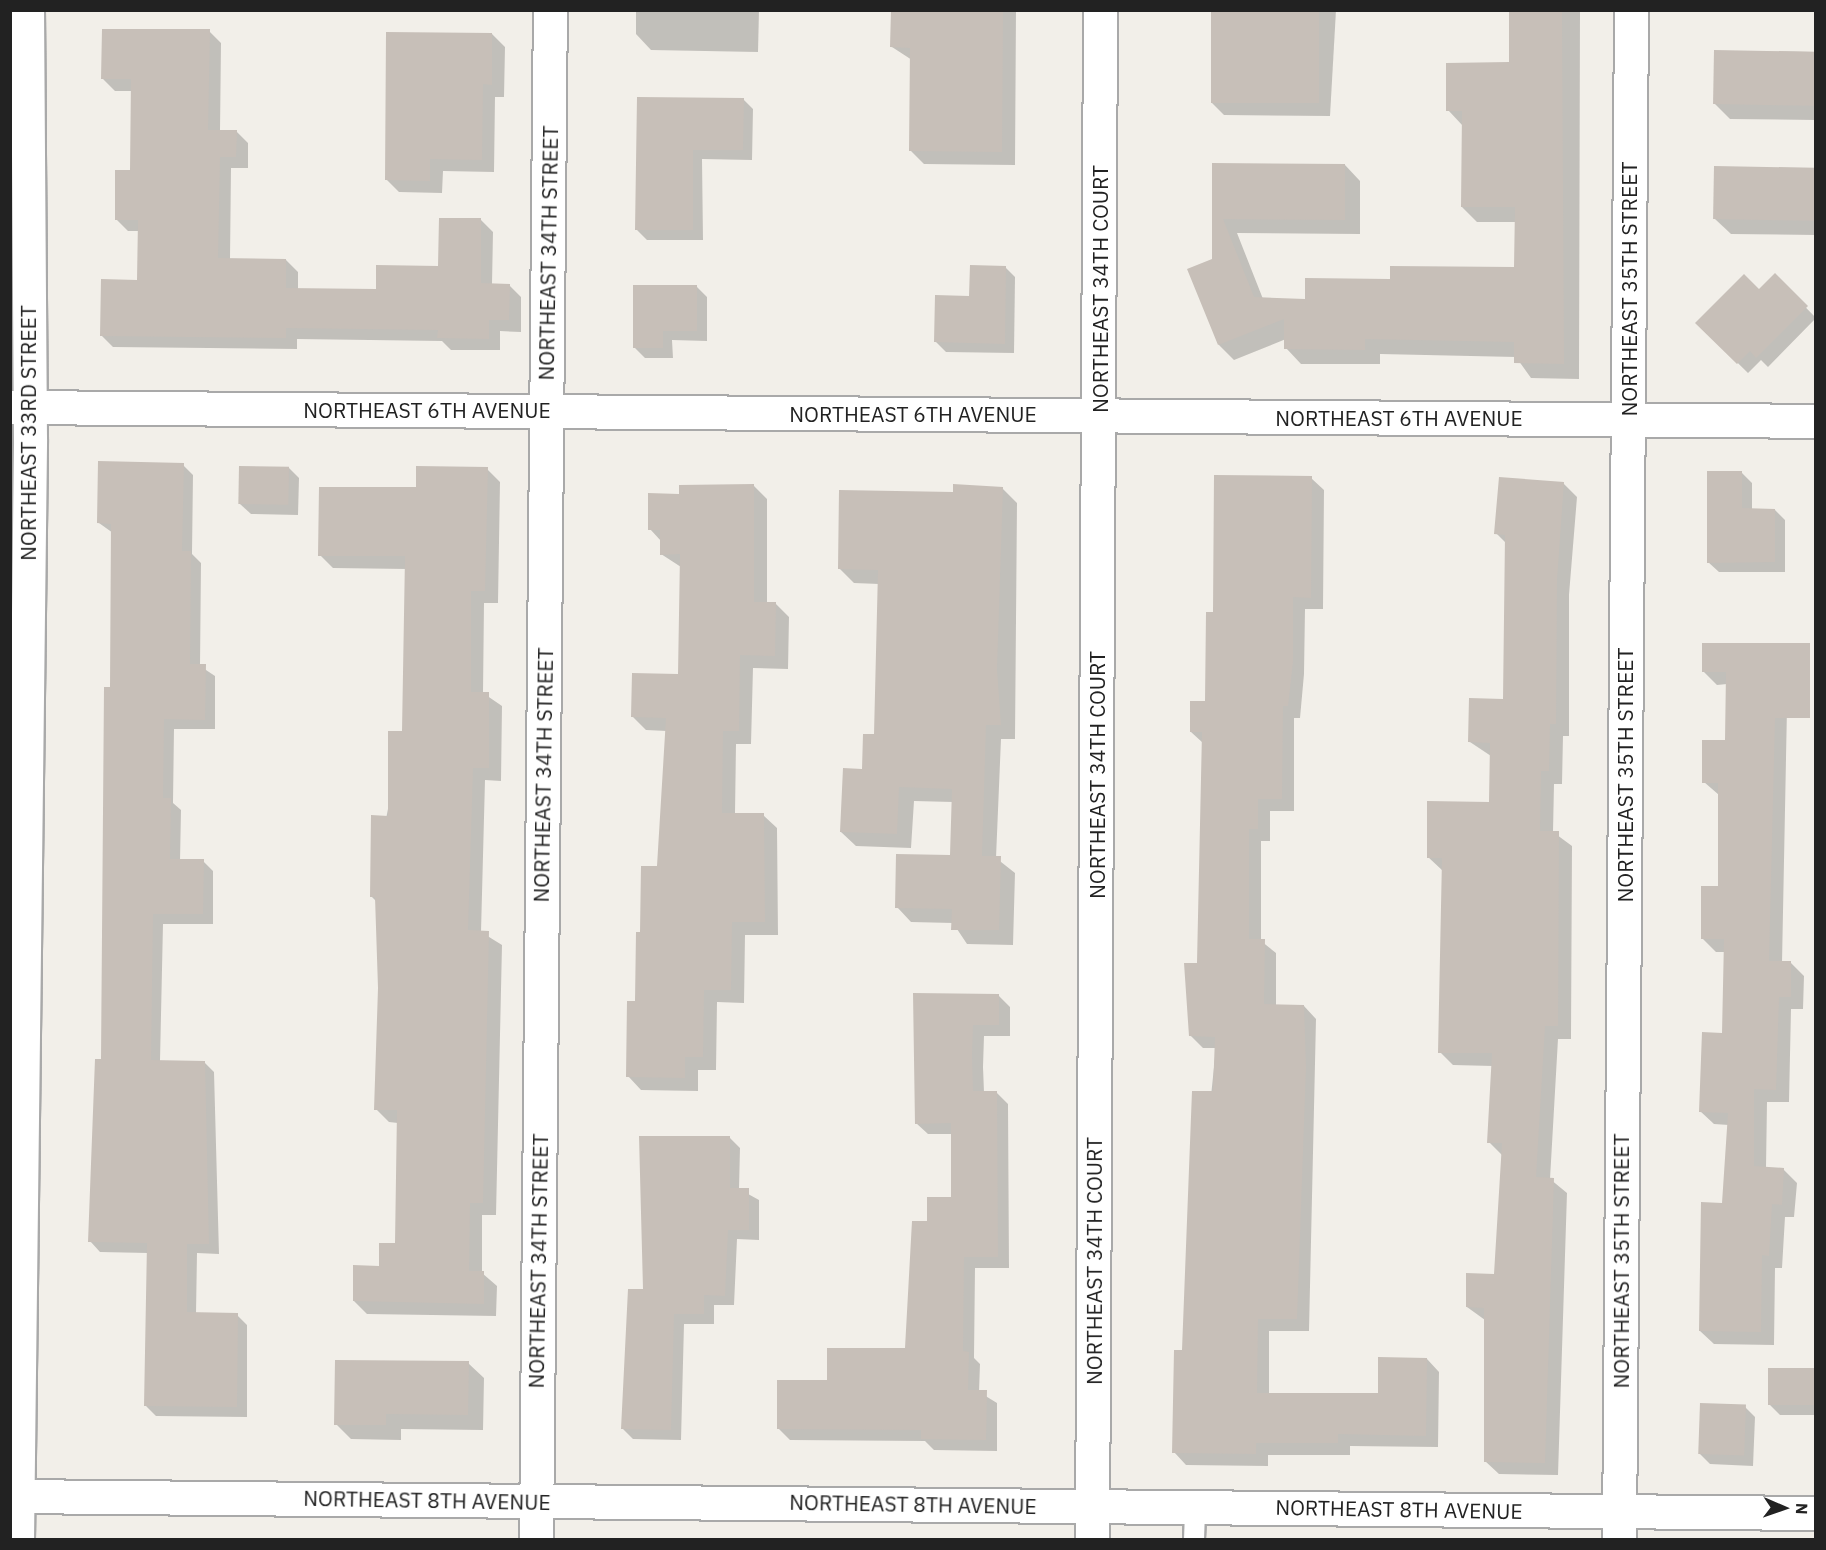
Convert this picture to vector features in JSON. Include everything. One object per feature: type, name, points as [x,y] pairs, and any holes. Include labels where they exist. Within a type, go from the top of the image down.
[{"type":"street","name":"NORTHEAST 33RD STREET","points":[[17,1539],[14,1496],[20,407],[27,10]]},
{"type":"street","name":"NORTHEAST 34TH STREET","points":[[536,1539],[550,10]]},
{"type":"street","name":"NORTHEAST 34TH COURT","points":[[1092,1539],[1100,416],[1100,10]]},
{"type":"street","name":"NORTHEAST 35TH STREET","points":[[1619,1525],[1631,10]]},
{"type":"street","name":"NORTHEAST 6TH AVENUE","points":[[20,407],[1815,421]]},
{"type":"street","name":"NORTHEAST 8TH AVENUE","points":[[14,1496],[1195,1507],[1619,1525],[1815,1513]]},
{"type":"lane","points":[[1194,1539],[1195,1507]]},
{"type":"building","points":[[891,10],[1003,10],[1002,152],[909,151],[910,48],[890,47]]},
{"type":"building","points":[[1211,10],[1319,10],[1319,103],[1211,103]]},
{"type":"building","points":[[1509,10],[1562,10],[1564,364],[1514,363],[1514,342],[1365,339],[1365,350],[1284,349],[1284,319],[1218,345],[1187,269],[1212,259],[1212,163],[1345,164],[1345,220],[1223,219],[1254,297],[1305,299],[1305,278],[1390,279],[1390,266],[1514,267],[1515,207],[1461,207],[1462,111],[1446,111],[1446,63],[1509,62]]},
{"type":"building","points":[[102,29],[210,29],[208,130],[237,130],[236,157],[220,157],[218,258],[286,259],[286,288],[376,289],[376,265],[438,266],[439,218],[481,218],[481,283],[510,284],[509,320],[489,320],[489,339],[437,338],[438,330],[286,328],[286,338],[100,336],[101,279],[137,280],[138,220],[115,220],[115,170],[130,170],[131,79],[101,79]]},
{"type":"building","points":[[386,32],[492,33],[492,85],[483,84],[482,160],[430,159],[430,181],[385,180]]},
{"type":"building","points":[[1714,50],[1815,52],[1814,106],[1713,104]]},
{"type":"building","points":[[637,97],[744,98],[743,150],[693,150],[693,230],[635,230]]},
{"type":"building","points":[[1714,166],[1815,168],[1814,221],[1713,219]]},
{"type":"building","points":[[970,265],[1006,266],[1005,344],[934,342],[935,295],[969,296]]},
{"type":"building","points":[[1775,273],[1808,306],[1756,358],[1750,351],[1737,364],[1695,323],[1744,274],[1759,289]]},
{"type":"building","points":[[633,285],[697,285],[697,331],[663,331],[663,348],[633,348]]},
{"type":"building","points":[[98,461],[184,463],[182,551],[191,551],[190,664],[206,664],[205,720],[164,719],[163,798],[171,798],[170,859],[204,859],[203,914],[153,914],[151,1060],[205,1061],[209,1244],[187,1244],[187,1312],[238,1313],[237,1407],[144,1406],[147,1243],[88,1242],[95,1059],[101,1059],[104,687],[110,687],[111,524],[97,523]]},
{"type":"building","points":[[239,466],[289,467],[288,505],[238,504]]},
{"type":"building","points":[[416,466],[488,467],[485,591],[471,591],[471,692],[489,692],[489,768],[473,768],[468,930],[489,931],[483,1203],[470,1203],[469,1271],[484,1271],[484,1304],[353,1301],[353,1265],[379,1266],[379,1243],[395,1243],[397,1110],[374,1110],[378,988],[375,897],[370,897],[371,815],[388,816],[388,731],[402,731],[405,556],[318,556],[319,487],[416,487]]},
{"type":"building","points":[[1707,471],[1742,471],[1742,508],[1775,509],[1775,562],[1707,563]]},
{"type":"building","points":[[1214,475],[1312,476],[1311,598],[1293,597],[1293,661],[1288,706],[1283,706],[1282,799],[1258,799],[1258,829],[1249,829],[1249,939],[1265,939],[1264,1004],[1304,1005],[1306,1067],[1297,1319],[1258,1319],[1257,1393],[1378,1393],[1378,1357],[1427,1358],[1426,1436],[1338,1434],[1338,1443],[1256,1443],[1256,1454],[1172,1453],[1174,1350],[1182,1350],[1192,1091],[1213,1091],[1215,1037],[1189,1036],[1184,963],[1197,963],[1202,732],[1190,732],[1190,701],[1205,701],[1206,612],[1213,612]]},
{"type":"building","points":[[1499,477],[1564,482],[1557,580],[1556,724],[1550,724],[1549,771],[1541,771],[1540,831],[1559,831],[1558,1026],[1545,1026],[1536,1177],[1554,1178],[1545,1463],[1484,1462],[1484,1308],[1466,1307],[1466,1273],[1494,1274],[1502,1143],[1487,1143],[1492,1053],[1438,1053],[1442,858],[1427,858],[1427,801],[1489,802],[1490,743],[1468,742],[1469,698],[1503,699],[1505,535],[1494,534]]},
{"type":"building","points":[[754,484],[754,602],[776,602],[775,656],[740,655],[739,731],[723,731],[722,813],[764,813],[765,922],[732,922],[731,990],[704,990],[703,1057],[685,1057],[685,1078],[626,1077],[627,1001],[635,1001],[636,932],[640,932],[641,866],[657,866],[666,718],[631,717],[632,673],[678,674],[680,554],[660,555],[660,530],[648,530],[648,493],[679,494],[679,485]]},
{"type":"building","points":[[953,484],[1003,487],[997,669],[1001,725],[986,725],[982,856],[1001,856],[999,930],[951,930],[952,909],[895,908],[896,854],[950,855],[952,789],[899,787],[897,834],[840,832],[843,768],[862,769],[863,734],[874,734],[878,570],[838,569],[839,490],[953,492]]},
{"type":"building","points":[[1702,643],[1810,643],[1810,718],[1775,718],[1769,961],[1791,961],[1791,997],[1779,997],[1776,1090],[1754,1089],[1754,1166],[1784,1168],[1782,1205],[1772,1204],[1769,1256],[1762,1255],[1761,1332],[1699,1331],[1701,1202],[1722,1203],[1728,1113],[1699,1112],[1702,1032],[1722,1033],[1724,939],[1701,939],[1701,886],[1718,886],[1718,783],[1702,783],[1702,740],[1725,740],[1726,672],[1702,672]]},
{"type":"building","points":[[913,993],[999,994],[999,1025],[973,1025],[972,1055],[973,1091],[997,1091],[998,1257],[964,1257],[963,1351],[969,1352],[968,1390],[987,1390],[986,1440],[921,1439],[921,1430],[777,1429],[777,1380],[827,1380],[827,1348],[905,1348],[912,1221],[927,1221],[927,1197],[951,1197],[951,1123],[915,1124]]},
{"type":"building","points":[[639,1136],[730,1136],[730,1188],[749,1188],[749,1230],[728,1230],[725,1296],[704,1295],[704,1314],[674,1314],[671,1430],[621,1429],[628,1289],[643,1289]]},
{"type":"building","points":[[335,1360],[469,1361],[468,1415],[386,1414],[386,1425],[334,1425]]},
{"type":"building","points":[[1768,1368],[1815,1368],[1815,1405],[1768,1405]]},
{"type":"building","points":[[1700,1403],[1746,1405],[1744,1456],[1698,1454]]}]
